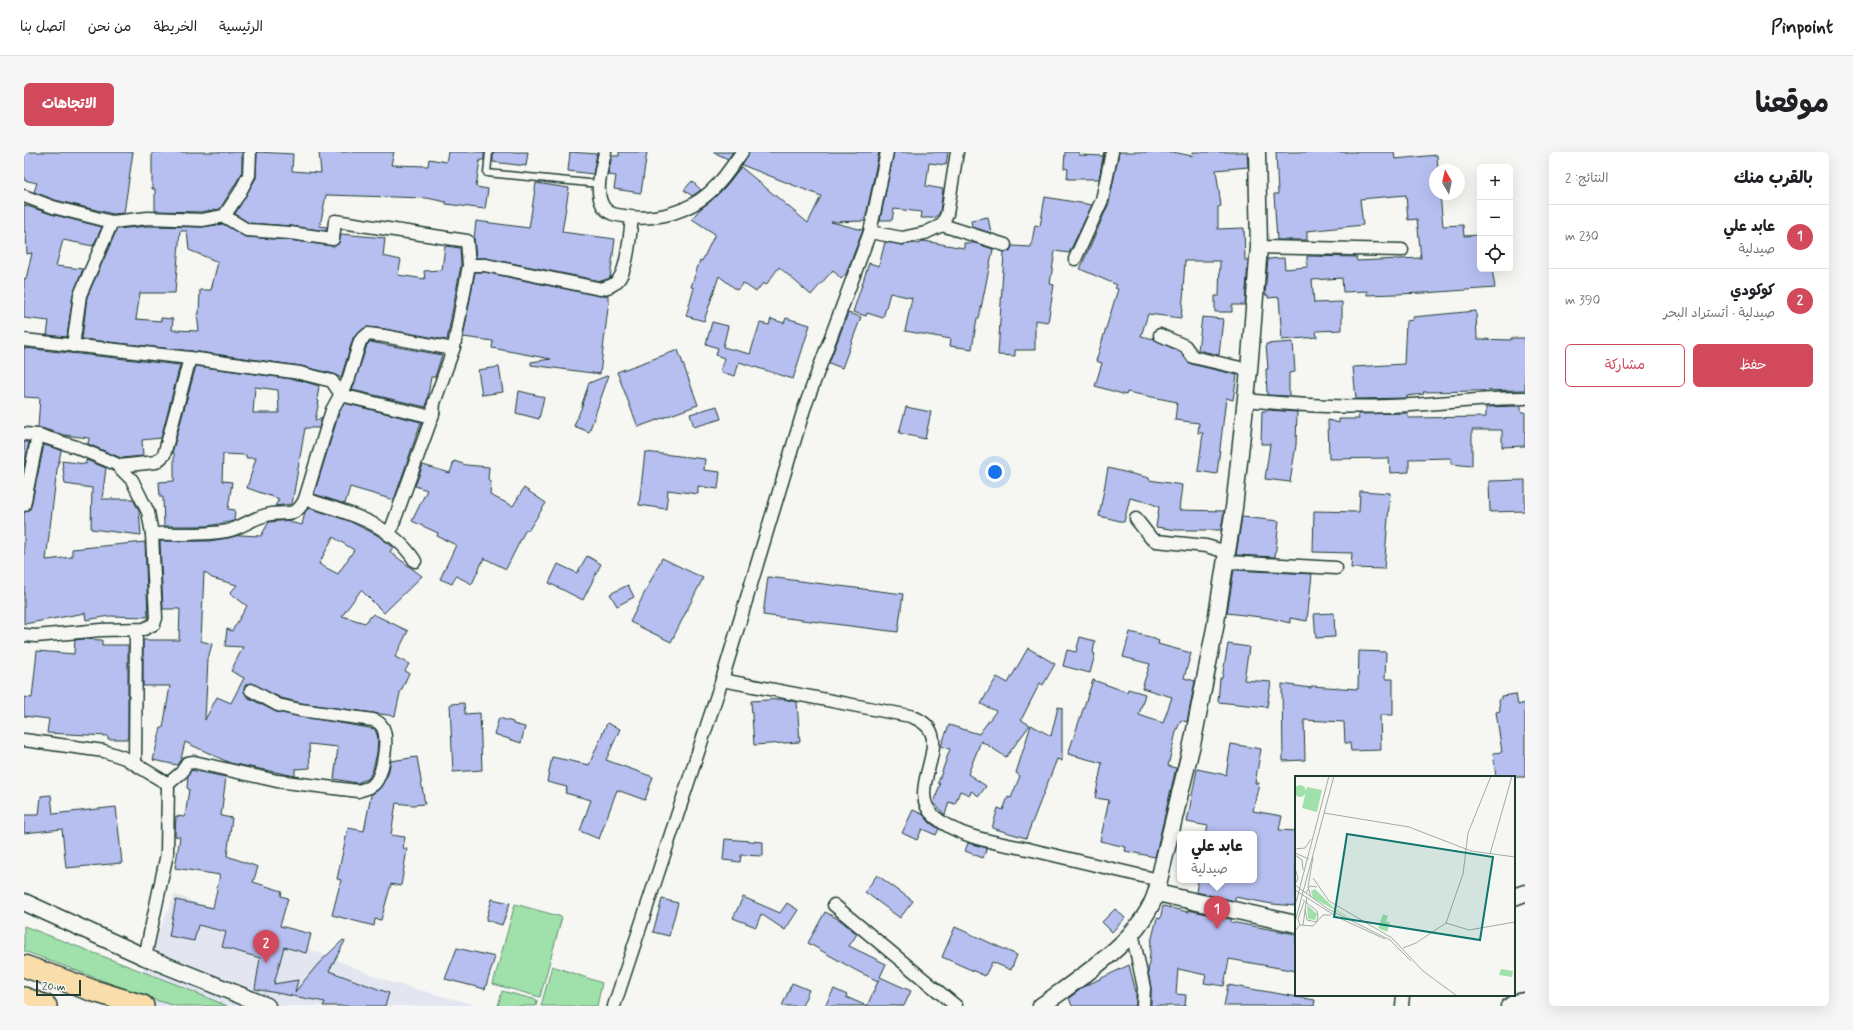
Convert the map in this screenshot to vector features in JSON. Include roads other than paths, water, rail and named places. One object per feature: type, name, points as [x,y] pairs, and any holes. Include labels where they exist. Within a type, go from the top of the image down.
[{"type":"highway","points":[[24,966],[143,1006]]},
{"type":"highway","points":[[24,998],[46,1006]]},
{"type":"highway","points":[[24,1003],[41,1006]]},
{"type":"street","points":[[224,216],[239,194],[249,175],[250,152]]},
{"type":"street","points":[[605,152],[599,184],[599,196],[603,206],[610,214],[647,219],[678,211],[700,200],[721,181],[742,152]]},
{"type":"street","points":[[614,1006],[722,680],[804,408],[870,232],[887,152]]},
{"type":"street","points":[[870,232],[902,238],[925,233],[942,225],[947,214],[957,152]]},
{"type":"street","points":[[1076,260],[1102,200],[1112,152]]},
{"type":"street","points":[[1041,1006],[1108,956],[1126,940],[1158,887],[1193,740],[1227,557],[1250,370],[1259,247],[1257,152]]},
{"type":"street","points":[[24,196],[53,207],[112,222],[148,218],[202,220],[224,216],[247,230],[290,233],[333,239],[336,221],[467,241],[469,265],[453,349],[434,403],[433,414],[389,535]]},
{"type":"street","points":[[469,265],[485,266],[602,289],[612,286],[622,274],[628,248],[632,218]]},
{"type":"street","points":[[73,346],[80,296],[112,222]]},
{"type":"street","points":[[942,225],[1005,245]]},
{"type":"street","points":[[1259,247],[1402,250]]},
{"type":"street","points":[[152,534],[214,533],[227,531],[268,514],[295,512],[301,509],[332,410],[348,381],[360,341],[368,334],[453,349]]},
{"type":"street","points":[[1160,335],[1185,346],[1193,357],[1250,370]]},
{"type":"street","points":[[24,340],[190,358],[318,377],[332,381],[341,395],[424,415],[433,414]]},
{"type":"street","points":[[119,466],[156,462],[164,455],[190,358]]},
{"type":"street","points":[[1246,400],[1288,404],[1389,406],[1496,398],[1525,398]]},
{"type":"street","points":[[24,434],[38,435],[76,447],[116,464],[132,480],[139,491],[148,512],[152,534],[156,618],[154,624],[150,628],[136,630],[101,630],[36,636],[24,635]]},
{"type":"street","points":[[24,505],[38,435]]},
{"type":"street","points":[[305,499],[361,516],[407,549],[415,561]]},
{"type":"street","points":[[1136,519],[1151,538],[1156,541],[1206,546],[1227,557],[1336,568]]},
{"type":"street","points":[[135,764],[136,630]]},
{"type":"street","points":[[722,680],[910,716],[921,720],[932,734],[934,745],[923,796],[927,807],[933,816],[945,825],[977,837],[1295,924]]},
{"type":"street","points":[[145,957],[167,854],[168,784],[182,772],[187,763],[194,762],[277,781],[358,790],[367,789],[374,784],[382,771],[384,732],[381,724],[373,720],[300,710],[278,705],[251,690]]},
{"type":"street","points":[[24,740],[104,751],[125,758],[168,784]]},
{"type":"street","points":[[1515,897],[1525,893]]},
{"type":"street","points":[[24,902],[145,957],[267,1006]]},
{"type":"street","points":[[834,905],[956,1006]]},
{"type":"street","points":[[1132,932],[1144,988],[1144,1006]]},
{"type":"street","points":[[1402,1006],[1403,996]]},
{"type":"street","points":[[1507,1006],[1514,1001],[1525,999]]},
{"type":"lane","points":[[489,152],[487,173],[599,184]]},
{"type":"place","name":"عابد علي","points":[[1217,929]]},
{"type":"place","name":"كوكودي","points":[[266,963]]}]
